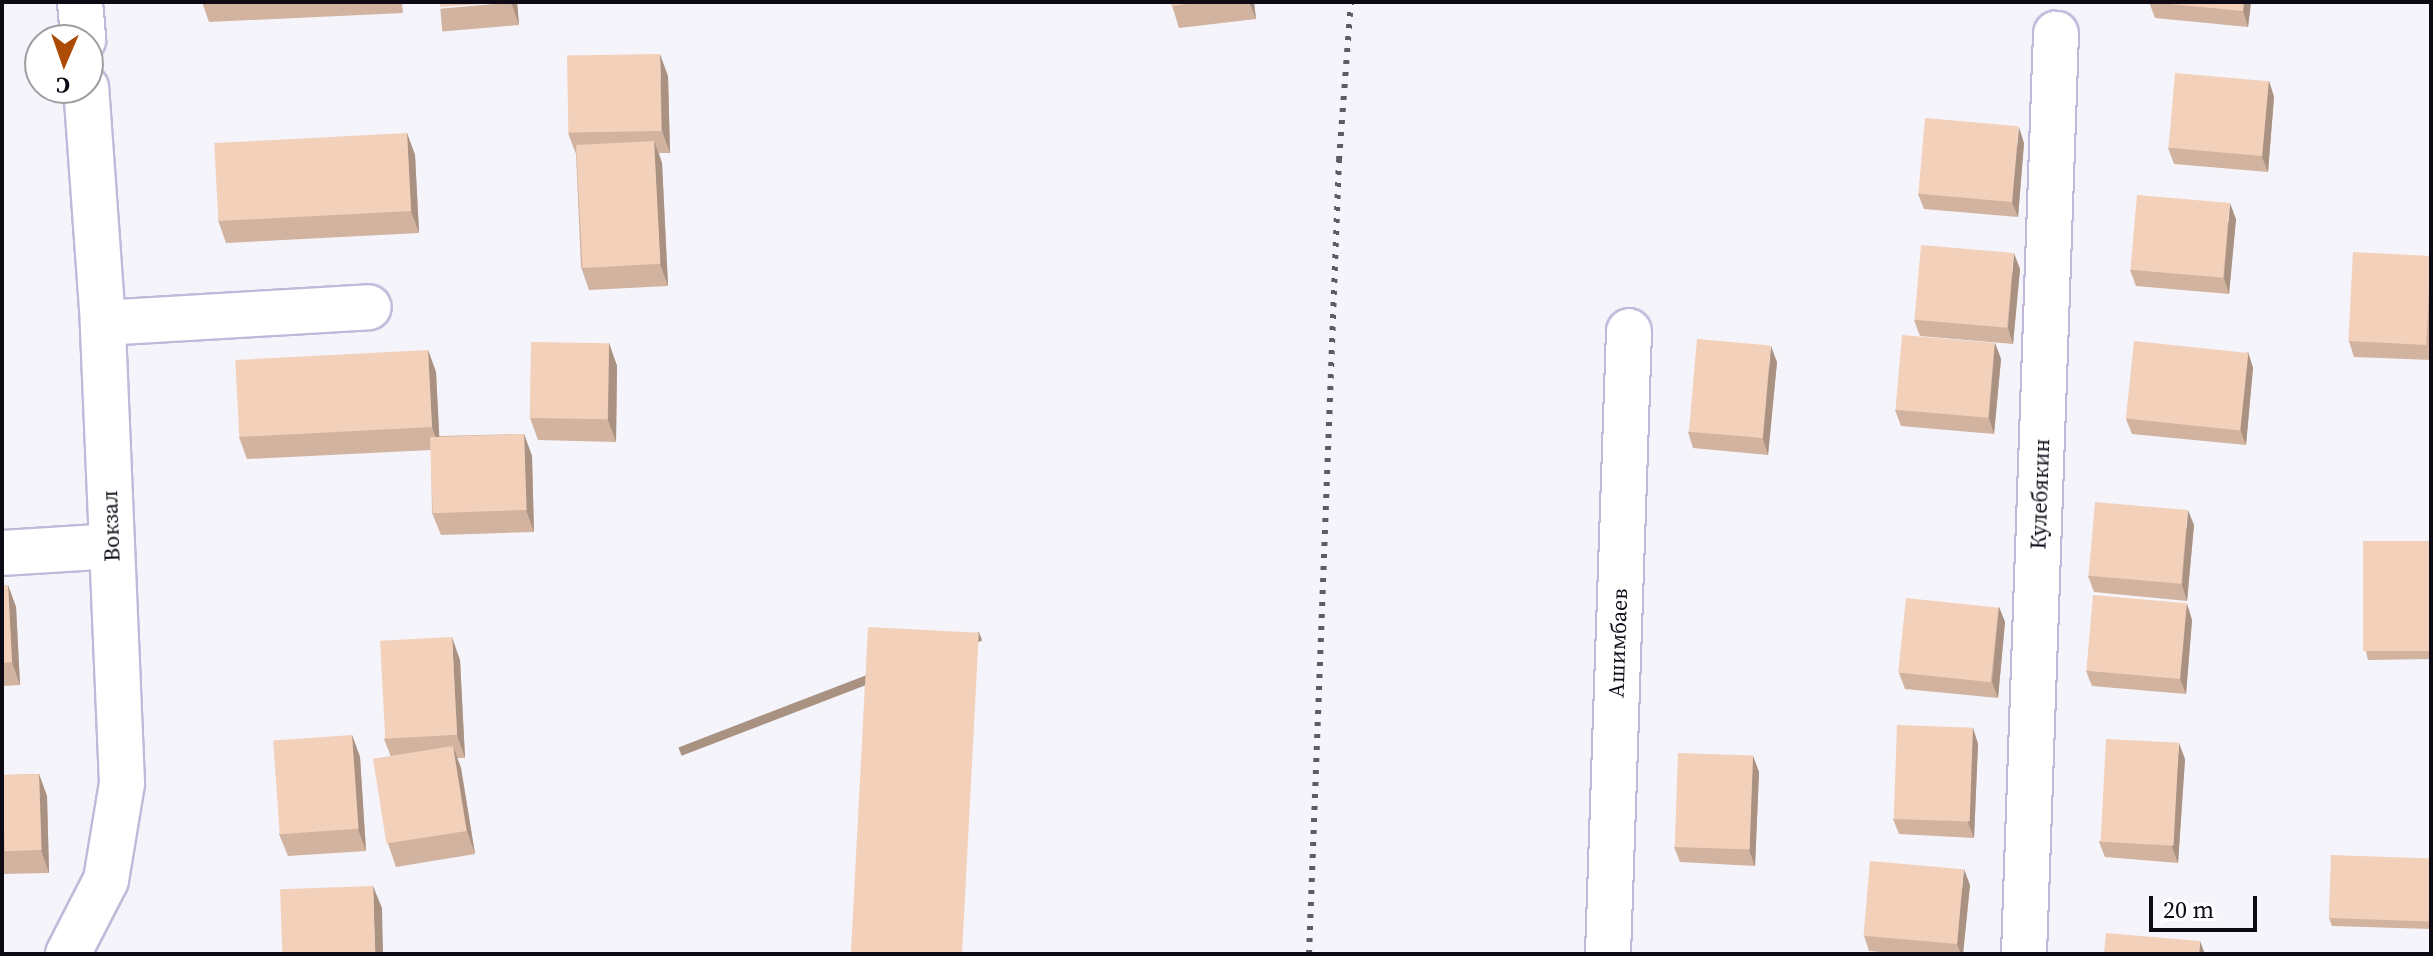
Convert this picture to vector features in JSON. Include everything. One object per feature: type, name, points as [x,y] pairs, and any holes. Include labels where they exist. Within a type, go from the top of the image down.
[{"type":"street","points":[[80,2],[82,24]]},
{"type":"street","name":"Кулебякин","points":[[2024,954],[2056,34]]},
{"type":"street","name":"Вокзал","points":[[68,954],[106,880],[122,783],[103,323],[87,104]]},
{"type":"street","points":[[103,323],[369,307]]},
{"type":"street","name":"Ашимбаев","points":[[1608,954],[1629,331]]},
{"type":"street","points":[[2,553],[112,546]]},
{"type":"building","points":[[440,2],[511,2],[440,7]]},
{"type":"building","points":[[1171,2],[1205,2],[1171,6]]},
{"type":"building","points":[[2149,2],[2244,2],[2243,11]]},
{"type":"building","points":[[660,54],[661,131],[568,133],[567,56]]},
{"type":"building","points":[[2175,73],[2269,81],[2262,156],[2168,148]]},
{"type":"building","points":[[1925,118],[2019,126],[2012,202],[1918,194]]},
{"type":"building","points":[[407,133],[411,211],[218,221],[214,143]]},
{"type":"building","points":[[654,141],[660,264],[583,268],[576,145]]},
{"type":"building","points":[[2137,195],[2230,203],[2223,278],[2130,270]]},
{"type":"building","points":[[1921,245],[2014,253],[2007,328],[1914,320]]},
{"type":"building","points":[[2353,252],[2431,256],[2426,345],[2348,341]]},
{"type":"building","points":[[1902,335],[1995,343],[1988,418],[1895,410]]},
{"type":"building","points":[[1697,339],[1771,345],[1763,438],[1689,432]]},
{"type":"building","points":[[2134,341],[2248,353],[2240,431],[2126,419]]},
{"type":"building","points":[[531,342],[609,343],[608,419],[530,418]]},
{"type":"building","points":[[428,350],[432,427],[239,437],[235,360]]},
{"type":"building","points":[[524,434],[527,510],[433,513],[430,437]]},
{"type":"building","points":[[2095,502],[2188,510],[2181,584],[2089,576]]},
{"type":"building","points":[[2363,541],[2431,541],[2431,651],[2363,651]]},
{"type":"building","points":[[2,585],[8,585],[12,662],[2,663]]},
{"type":"building","points":[[2093,595],[2187,603],[2180,679],[2086,671]]},
{"type":"building","points":[[1906,598],[1998,608],[1991,682],[1898,673]]},
{"type":"building","points":[[868,627],[979,633],[962,954],[851,954]]},
{"type":"building","points":[[452,637],[457,735],[385,739],[380,641]]},
{"type":"building","points":[[1897,725],[1973,728],[1970,822],[1894,819]]},
{"type":"building","points":[[352,735],[359,829],[280,834],[273,741]]},
{"type":"building","points":[[2106,739],[2179,743],[2174,846],[2101,842]]},
{"type":"building","points":[[453,746],[466,831],[386,844],[373,759]]},
{"type":"building","points":[[1678,753],[1753,756],[1750,850],[1675,847]]},
{"type":"building","points":[[39,774],[42,850],[5,851],[2,775]]},
{"type":"building","points":[[2331,855],[2431,858],[2429,921],[2329,918]]},
{"type":"building","points":[[1870,861],[1964,869],[1957,944],[1863,936]]},
{"type":"building","points":[[373,886],[375,954],[282,954],[280,889]]},
{"type":"building","points":[[2106,933],[2200,941],[2199,954],[2104,954]]},
{"type":"railway","points":[[1309,954],[1339,160],[1351,2]]}]
